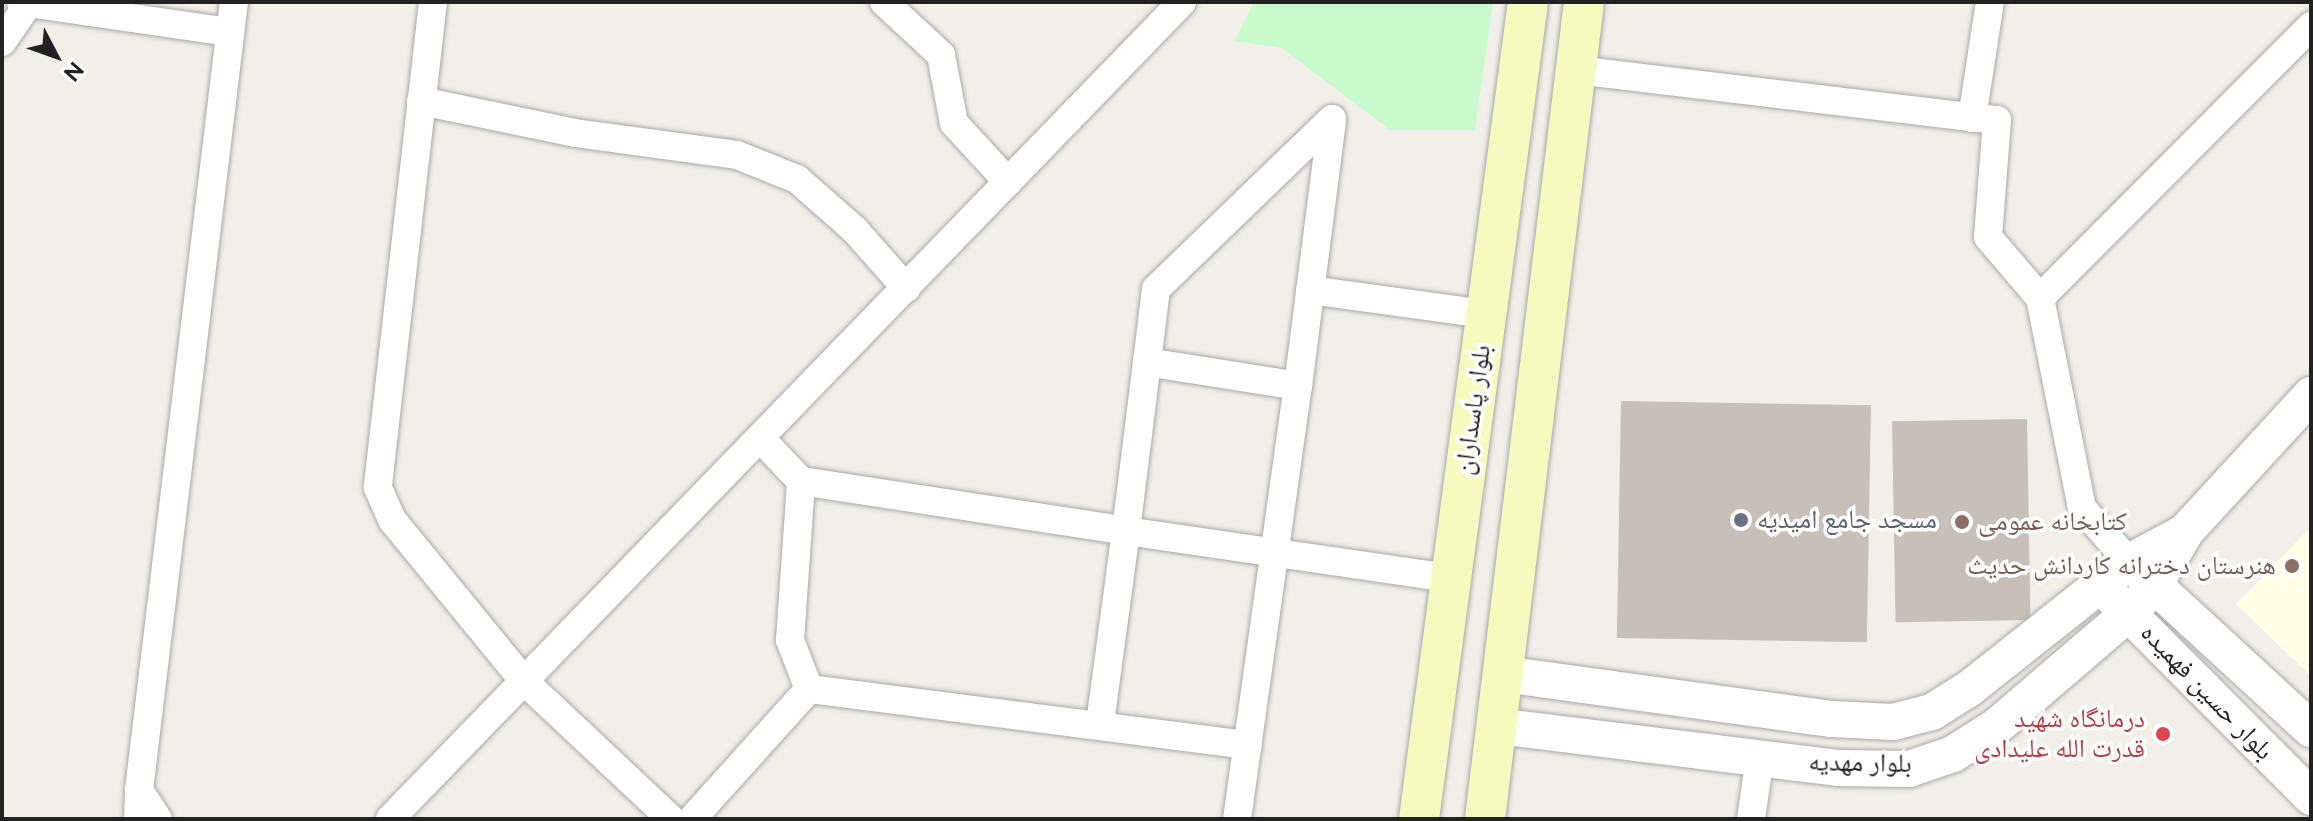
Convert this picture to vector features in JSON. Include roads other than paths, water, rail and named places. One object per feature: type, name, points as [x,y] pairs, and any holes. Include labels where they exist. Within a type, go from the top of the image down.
[{"type":"main road","name":"بلوار پاسداران","points":[[1419,819],[1528,2]]},
{"type":"main road","points":[[1485,819],[1584,2]]},
{"type":"street","points":[[138,819],[234,2]]},
{"type":"street","points":[[433,2],[378,488],[393,521],[524,681],[671,819]]},
{"type":"street","points":[[884,2],[941,55],[954,123],[1008,182]]},
{"type":"street","points":[[390,819],[1182,2]]},
{"type":"street","points":[[1972,118],[1990,2]]},
{"type":"street","points":[[2,42],[25,3],[230,32]]},
{"type":"street","points":[[2040,298],[2311,26]]},
{"type":"street","points":[[1576,70],[1997,120],[1988,237],[2040,298],[2082,508],[2141,574]]},
{"type":"street","points":[[421,101],[575,133],[737,155],[797,179],[854,229],[906,288]]},
{"type":"street","points":[[1100,724],[1156,289],[1332,119],[1237,819]]},
{"type":"street","points":[[1310,290],[1486,314]]},
{"type":"street","points":[[1147,362],[1298,386]]},
{"type":"street","name":"بلوار مهدیه","points":[[1503,674],[1832,719],[1893,722],[1945,704],[2101,587],[2141,574],[2186,531],[2311,395]]},
{"type":"street","points":[[760,438],[801,481],[1450,578]]},
{"type":"street","points":[[801,481],[790,640],[809,689]]},
{"type":"street","name":"بلوار مهدیه","points":[[1497,726],[1837,768],[1909,769],[1953,754],[1997,726],[2130,612],[2141,574]]},
{"type":"street","name":"بلوار حسین فهمیده","points":[[2141,574],[2311,729]]},
{"type":"street","name":"بلوار حسین فهمیده","points":[[2101,587],[2130,612],[2311,797]]},
{"type":"street","points":[[809,689],[1247,745]]},
{"type":"street","points":[[692,819],[809,689]]},
{"type":"street","points":[[1751,819],[1760,757]]},
{"type":"street","points":[[139,790],[158,819]]},
{"type":"place","name":"مسجد جامع امیدیه","points":[[1741,520]]},
{"type":"place","name":"کتابخانه عمومی","points":[[1962,522]]},
{"type":"place","name":"هنرستان دخترانه کاردانش حدیث","points":[[2292,566]]},
{"type":"place","name":"درمانگاه شهید قدرت الله علیدادی","points":[[2163,734]]}]
